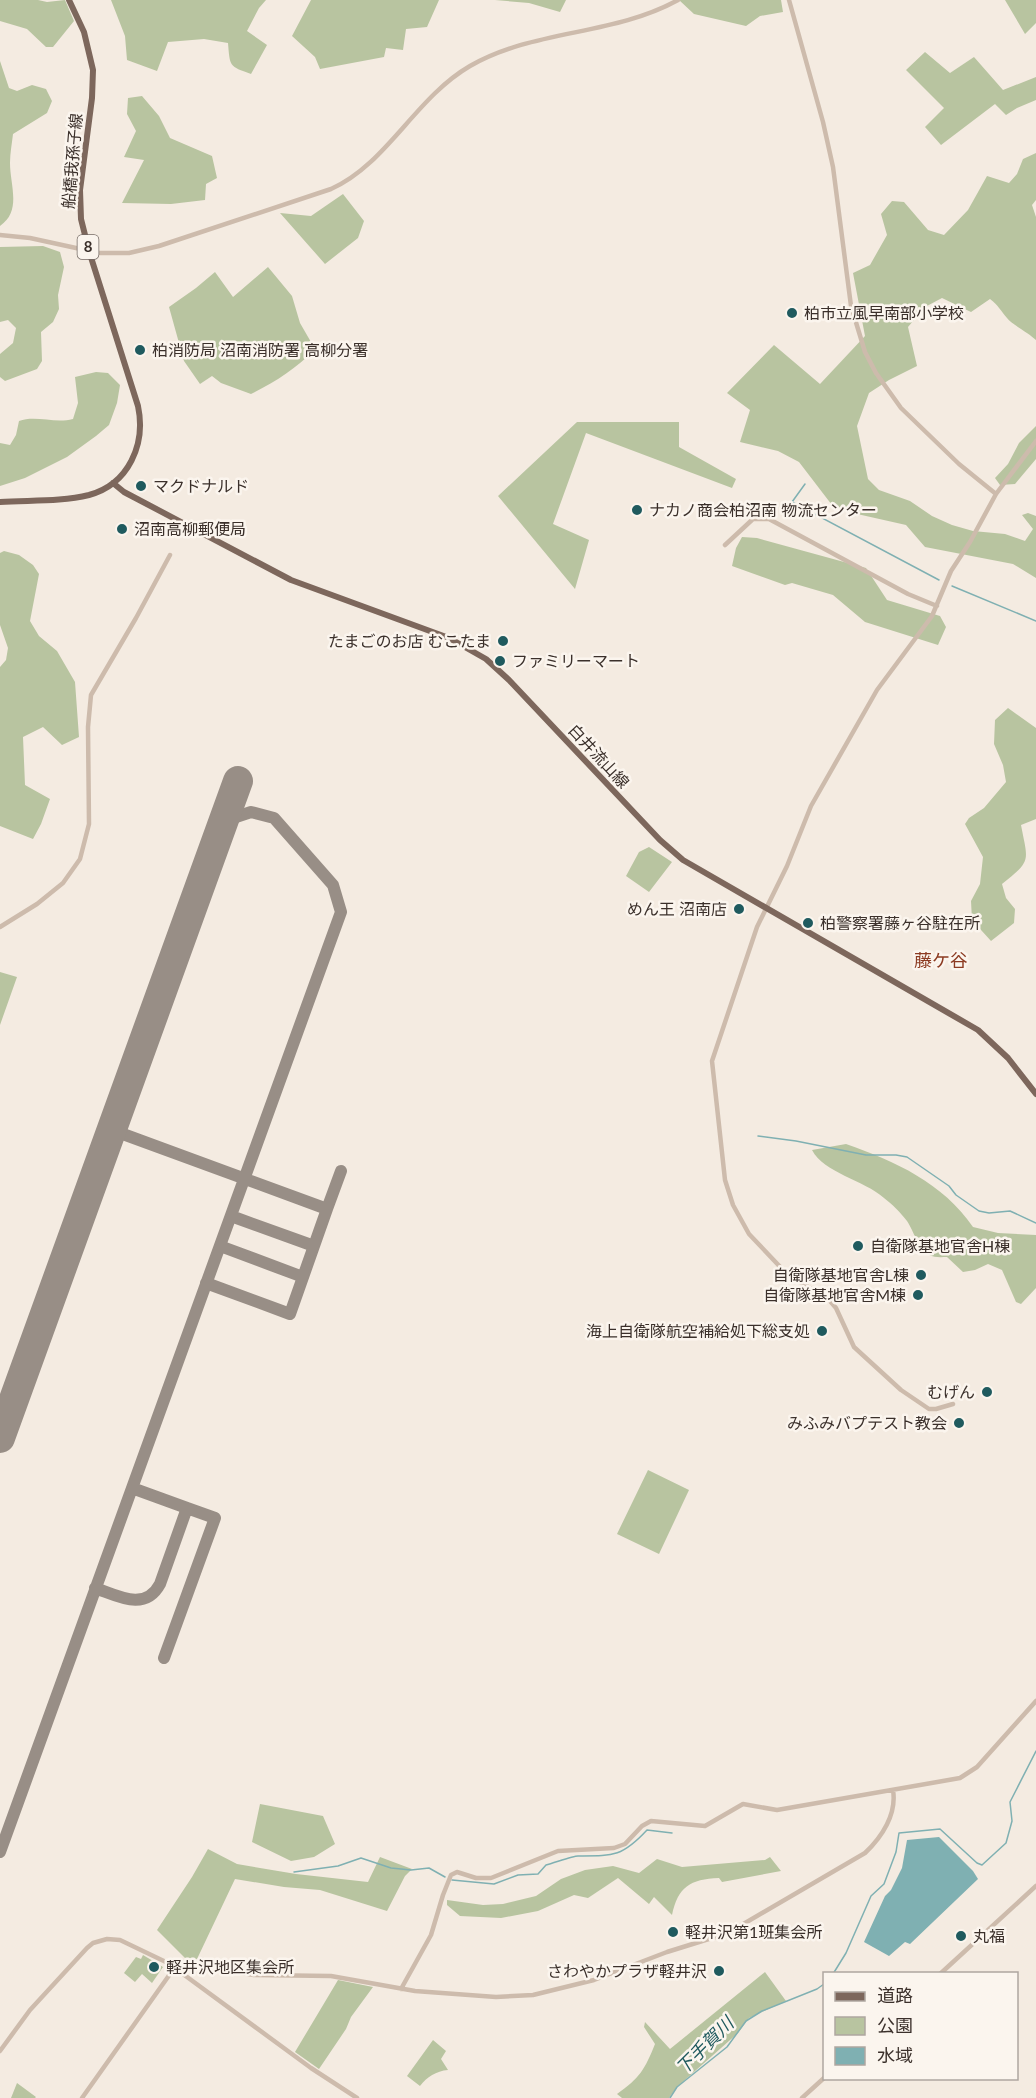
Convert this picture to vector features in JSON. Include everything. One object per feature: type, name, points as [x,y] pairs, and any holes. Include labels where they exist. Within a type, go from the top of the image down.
[{"type":"main road","name":"船橋我孫子線","points":[[0,502],[89,495],[113,483],[129,466],[135,456],[139,441],[140,416],[81,219],[80,190],[92,98],[93,70],[84,32],[69,0]]},
{"type":"main road","name":"白井流山線","points":[[113,483],[124,492],[291,580],[449,638],[486,659],[509,680],[670,850],[692,866],[978,1030],[1008,1058],[1036,1094]]},
{"type":"street","points":[[0,235],[30,238],[89,251],[120,254],[143,250],[331,189],[353,177],[365,167],[429,98],[456,75],[471,66],[510,49],[632,20],[678,0]]},
{"type":"street","points":[[789,0],[825,133],[836,188],[851,306],[865,352],[876,373],[901,408],[959,464],[996,494]]},
{"type":"street","points":[[953,1404],[936,1409],[926,1408],[901,1390],[858,1352],[848,1337],[836,1308],[822,1295],[786,1273],[749,1234],[733,1205],[725,1180],[712,1061],[757,927],[787,866],[824,780],[877,690],[927,624],[955,564],[970,542],[996,494],[1036,441]]},
{"type":"street","points":[[725,545],[753,519],[769,519],[908,594],[937,606]]},
{"type":"street","points":[[0,927],[37,904],[63,883],[80,859],[89,824],[88,727],[91,694],[170,555]]},
{"type":"street","points":[[401,1989],[431,1935],[451,1875],[457,1872],[476,1878],[497,1877],[558,1851],[600,1850],[620,1846],[651,1821],[705,1826],[743,1804],[777,1810],[952,1780],[972,1772],[1036,1701]]},
{"type":"street","points":[[82,2098],[175,1967],[183,1964],[254,1975],[330,1976],[401,1989],[496,1997],[533,1995],[597,1979],[667,1952],[728,1933],[865,1853],[881,1836],[888,1822],[895,1804],[893,1790]]},
{"type":"street","points":[[942,1972],[1036,1886]]},
{"type":"street","points":[[0,2051],[30,2010],[87,1948],[93,1943],[106,1939],[120,1940],[160,1957],[311,2068],[357,2098]]},
{"type":"street","points":[[802,2098],[823,2080]]},
{"type":"green space","points":[[0,0],[47,2],[65,0],[74,21],[53,47],[46,47],[27,29],[0,21]]},
{"type":"green space","points":[[111,0],[266,0],[247,31],[267,45],[251,74],[232,65],[228,43],[204,39],[168,42],[157,71],[127,60],[125,36]]},
{"type":"green space","points":[[311,0],[439,0],[427,27],[406,29],[403,50],[386,48],[384,57],[320,69],[315,57],[292,36]]},
{"type":"green space","points":[[495,0],[566,0],[560,12],[529,3]]},
{"type":"green space","points":[[679,0],[781,0],[783,12],[760,16],[746,26],[694,14]]},
{"type":"green space","points":[[1005,0],[1036,0],[1036,23],[1025,34]]},
{"type":"green space","points":[[925,52],[950,73],[974,57],[1003,90],[1036,77],[1036,100],[1006,115],[995,104],[941,145],[925,127],[944,108],[906,70]]},
{"type":"green space","points":[[0,61],[9,88],[17,91],[32,85],[46,89],[52,101],[47,113],[13,134],[10,163],[13,205],[7,220],[0,226]]},
{"type":"green space","points":[[142,96],[159,116],[170,138],[212,156],[217,178],[206,184],[205,200],[171,204],[122,203],[144,160],[124,157],[136,131],[127,114],[128,98]]},
{"type":"green space","points":[[1036,153],[1036,200],[1032,205],[1036,217],[1036,340],[1009,320],[990,299],[971,312],[942,298],[925,307],[908,327],[917,366],[869,393],[857,426],[868,479],[879,490],[910,501],[932,516],[952,525],[973,531],[1005,534],[1025,541],[1033,529],[1022,515],[1028,513],[1036,516],[1036,578],[1013,564],[925,547],[906,525],[835,509],[799,462],[778,451],[740,442],[750,410],[727,393],[774,345],[820,384],[865,336],[853,273],[870,265],[887,235],[881,214],[892,201],[904,202],[928,230],[944,235],[968,210],[987,176],[1009,183],[1017,174],[1023,159]]},
{"type":"green space","points":[[343,194],[364,221],[358,238],[325,264],[280,213],[311,216]]},
{"type":"green space","points":[[43,246],[60,252],[64,267],[58,295],[59,309],[53,322],[41,332],[42,361],[37,369],[5,381],[0,377],[0,354],[13,343],[16,328],[8,320],[0,322],[0,247]]},
{"type":"green space","points":[[268,267],[292,296],[300,323],[315,349],[285,374],[251,394],[221,383],[212,376],[200,384],[184,361],[169,307],[215,272],[233,297]]},
{"type":"green space","points":[[96,372],[108,373],[120,385],[117,403],[109,425],[67,457],[25,478],[0,486],[0,443],[10,445],[16,435],[19,421],[25,419],[59,421],[73,419],[78,403],[75,377]]},
{"type":"green space","points":[[577,422],[679,422],[679,447],[736,479],[732,488],[586,433],[553,524],[589,540],[575,589],[498,496]]},
{"type":"green space","points":[[1036,426],[1036,459],[1015,484],[1000,485],[995,478],[1008,464],[1019,443]]},
{"type":"green space","points":[[742,537],[757,538],[866,568],[887,600],[940,616],[946,627],[938,645],[865,622],[833,595],[792,583],[785,585],[732,566],[736,548]]},
{"type":"green space","points":[[4,551],[19,555],[33,565],[39,574],[30,621],[39,636],[57,651],[75,682],[79,737],[62,745],[43,727],[23,737],[25,785],[50,799],[33,839],[0,826],[0,667],[6,660],[8,648],[0,625],[0,553]]},
{"type":"green space","points":[[1008,708],[1036,728],[1036,819],[1021,825],[1025,859],[1019,870],[1002,884],[1006,898],[1015,909],[1014,923],[991,941],[972,920],[971,901],[980,884],[983,857],[965,824],[969,818],[984,808],[1006,782],[1003,765],[994,744],[995,720]]},
{"type":"green space","points":[[649,847],[672,862],[649,892],[626,876],[639,852]]},
{"type":"green space","points":[[0,972],[17,977],[0,1025]]},
{"type":"green space","points":[[846,1144],[917,1175],[961,1211],[973,1227],[998,1233],[1036,1235],[1036,1288],[1021,1304],[1016,1302],[1002,1270],[988,1264],[963,1272],[947,1257],[934,1257],[925,1253],[907,1221],[890,1203],[866,1186],[826,1165],[812,1150]]},
{"type":"green space","points":[[648,1470],[689,1490],[659,1554],[617,1534]]},
{"type":"green space","points":[[260,1804],[323,1816],[335,1844],[314,1857],[291,1861],[252,1842]]},
{"type":"green space","points":[[208,1849],[237,1864],[296,1874],[368,1882],[380,1857],[412,1869],[405,1876],[387,1911],[320,1890],[235,1879],[197,1959],[185,1958],[157,1930]]},
{"type":"green space","points":[[770,1857],[781,1871],[722,1882],[719,1878],[700,1880],[682,1891],[672,1915],[654,1897],[649,1904],[618,1878],[588,1898],[574,1895],[538,1911],[501,1918],[460,1916],[447,1905],[447,1900],[483,1905],[503,1904],[536,1896],[561,1879],[585,1870],[613,1866],[639,1873],[657,1859],[682,1867],[765,1860]]},
{"type":"green space","points":[[143,1955],[163,1967],[152,1983],[142,1974],[135,1982],[124,1973],[136,1957],[141,1959]]},
{"type":"green space","points":[[765,1972],[786,2001],[749,2018],[738,2033],[677,2087],[669,2098],[622,2098],[617,2094],[641,2072],[655,2044],[644,2027],[645,2022],[670,2049]]},
{"type":"green space","points":[[338,1980],[373,1987],[351,2017],[346,2029],[319,2069],[295,2052]]},
{"type":"green space","points":[[433,2040],[446,2051],[441,2059],[448,2070],[432,2075],[420,2086],[407,2076]]},
{"type":"green space","points":[[17,2083],[36,2097],[11,2098]]},
{"type":"water","points":[[939,1837],[978,1879],[910,1944],[905,1942],[889,1956],[864,1942],[885,1896],[891,1890],[902,1868],[907,1840]]},
{"type":"waterway","points":[[805,484],[792,502],[939,580]]},
{"type":"waterway","points":[[952,586],[1036,621]]},
{"type":"waterway","points":[[758,1136],[866,1155],[907,1157],[949,1186],[956,1195],[979,1211],[989,1213],[1010,1211],[1036,1223]]},
{"type":"waterway","name":"下手賀川","points":[[834,1972],[846,1953],[871,1896],[884,1884],[896,1852],[899,1833],[940,1829],[982,1865],[1006,1843],[1012,1821],[1010,1802],[1036,1751]]},
{"type":"waterway","points":[[452,1880],[494,1884],[518,1875],[538,1874],[546,1865],[572,1857],[616,1853],[631,1845],[647,1830],[672,1833]]},
{"type":"waterway","points":[[294,1872],[338,1866],[361,1858],[391,1868],[411,1870],[429,1868],[445,1877]]},
{"type":"waterway","name":"下手賀川","points":[[670,2098],[677,2087],[727,2047],[746,2021],[762,2011],[823,1985]]},
{"type":"taxiway","points":[[0,1852],[341,912],[333,885],[274,818],[251,812],[233,818],[221,828]]},
{"type":"taxiway","points":[[112,1130],[327,1209],[290,1314],[206,1283]]},
{"type":"taxiway","points":[[327,1209],[341,1171]]},
{"type":"taxiway","points":[[231,1216],[314,1246]]},
{"type":"taxiway","points":[[220,1246],[303,1277]]},
{"type":"taxiway","points":[[95,1588],[122,1598],[139,1600],[154,1593],[160,1584],[187,1508],[132,1488]]},
{"type":"taxiway","points":[[164,1658],[215,1518],[187,1508]]},
{"type":"runway","points":[[0,1438],[238,781]]},
{"type":"place","name":"柏市立風早南部小学校","points":[[792,313]]},
{"type":"place","name":"柏消防局 沼南消防署 高柳分署","points":[[140,350]]},
{"type":"place","name":"マクドナルド","points":[[141,486]]},
{"type":"place","name":"ナカノ商会柏沼南 物流センター","points":[[637,510]]},
{"type":"place","name":"沼南高柳郵便局","points":[[122,529]]},
{"type":"place","name":"たまごのお店 むこたま","points":[[503,641]]},
{"type":"place","name":"ファミリーマート","points":[[500,661]]},
{"type":"place","name":"めん王 沼南店","points":[[739,909]]},
{"type":"place","name":"柏警察署藤ヶ谷駐在所","points":[[808,923]]},
{"type":"place","name":"自衛隊基地官舎H棟","points":[[858,1246]]},
{"type":"place","name":"自衛隊基地官舎L棟","points":[[921,1275]]},
{"type":"place","name":"自衛隊基地官舎M棟","points":[[918,1295]]},
{"type":"place","name":"海上自衛隊航空補給処下総支処","points":[[822,1331]]},
{"type":"place","name":"むげん","points":[[987,1392]]},
{"type":"place","name":"みふみバプテスト教会","points":[[959,1423]]},
{"type":"place","name":"軽井沢第1班集会所","points":[[673,1932]]},
{"type":"place","name":"丸福","points":[[961,1936]]},
{"type":"place","name":"軽井沢地区集会所","points":[[154,1967]]},
{"type":"place","name":"さわやかプラザ軽井沢","points":[[719,1971]]},
{"type":"district","name":"藤ケ谷","points":[[941,961]]}]
